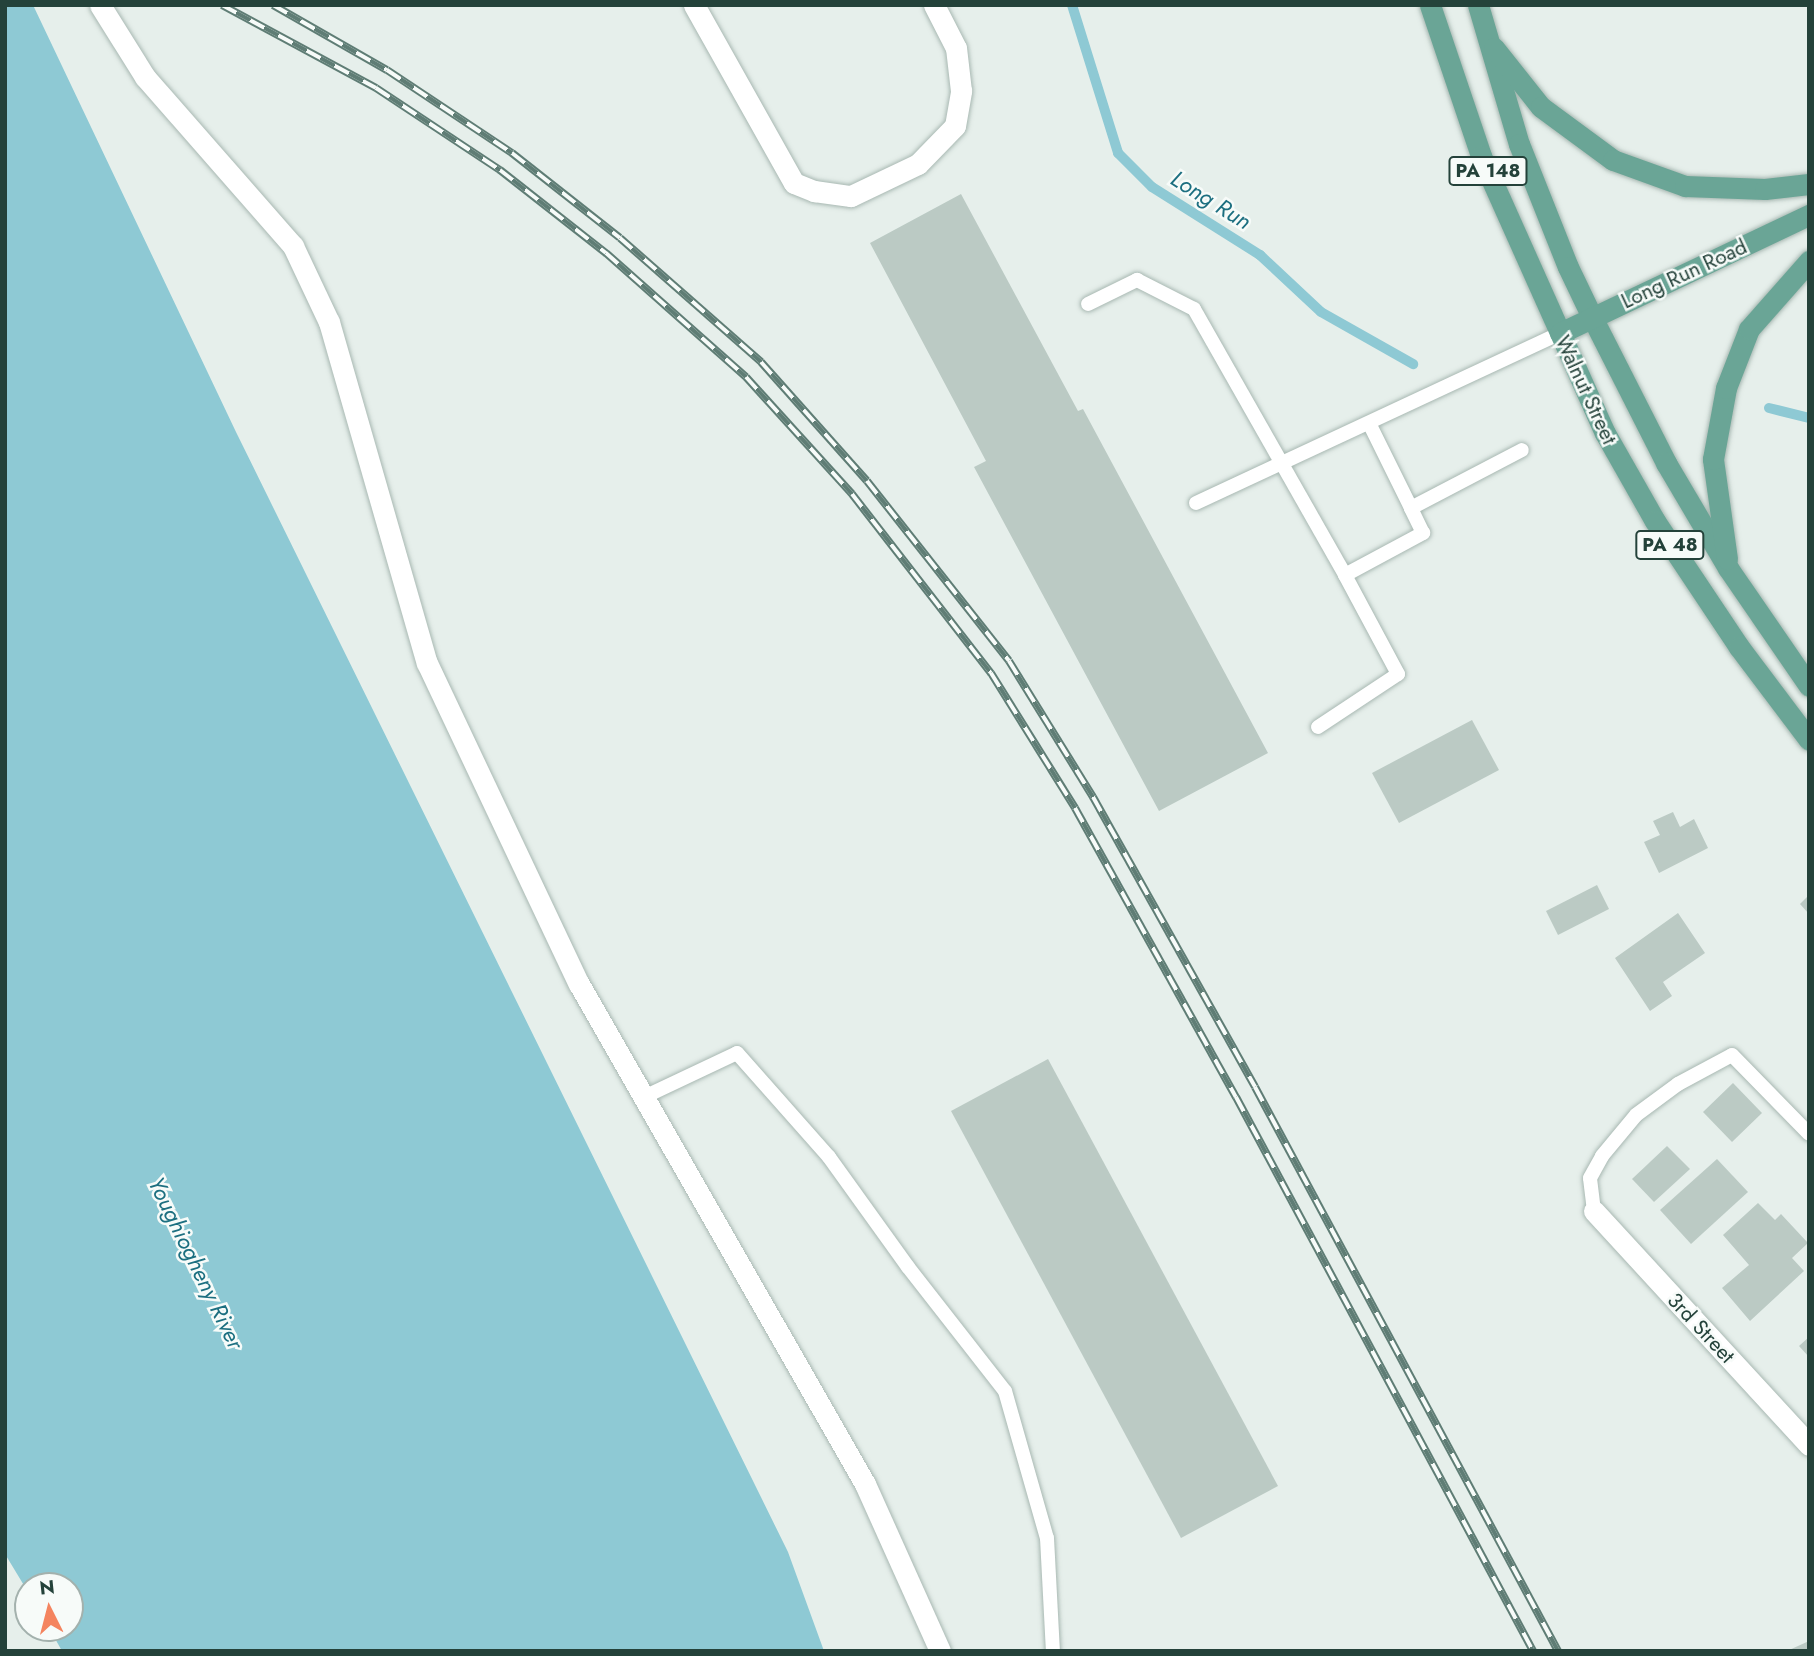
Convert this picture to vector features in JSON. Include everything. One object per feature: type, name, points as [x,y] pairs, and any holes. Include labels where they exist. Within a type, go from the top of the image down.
[{"type":"main road","name":"Walnut Street","points":[[1430,5],[1482,156],[1605,433],[1655,521],[1739,647],[1809,740]]},
{"type":"main road","name":"Walnut Street","points":[[1478,5],[1519,144],[1568,267],[1592,317],[1666,463],[1728,568],[1809,686]]},
{"type":"main road","points":[[1487,39],[1541,107],[1613,160],[1685,186],[1766,189],[1809,184]]},
{"type":"main road","name":"Long Run Road","points":[[1560,332],[1809,215]]},
{"type":"main road","name":"PA 48","points":[[1728,568],[1713,459],[1726,388],[1749,329],[1809,261]]},
{"type":"street","points":[[100,5],[145,77],[293,246],[329,322],[427,663],[579,984],[865,1484],[940,1651]]},
{"type":"street","points":[[694,5],[794,183],[814,191],[851,196],[918,164],[955,126],[961,91],[956,48],[934,5]]},
{"type":"street","name":"3rd Street","points":[[1594,1211],[1809,1445]]},
{"type":"lane","points":[[1088,304],[1137,280],[1194,309],[1345,575],[1398,674],[1318,727]]},
{"type":"lane","points":[[1196,503],[1560,332]]},
{"type":"lane","points":[[1345,575],[1423,533],[1369,423]]},
{"type":"lane","points":[[1410,508],[1522,450]]},
{"type":"lane","points":[[644,1097],[737,1054],[829,1157],[908,1267],[1005,1391],[1047,1538],[1053,1651]]},
{"type":"lane","points":[[1594,1211],[1590,1178],[1601,1156],[1636,1115],[1678,1084],[1732,1055],[1809,1134]]},
{"type":"water","name":"Youghiogheny River","points":[[5,5],[33,5],[236,432],[788,1552],[824,1651],[62,1651],[57,1642],[84,1642],[84,1572],[16,1572],[5,1554]]},
{"type":"building","points":[[961,194],[1078,411],[1083,409],[1268,753],[1159,811],[974,467],[986,461],[870,243]]},
{"type":"building","points":[[1472,720],[1499,770],[1399,823],[1372,773]]},
{"type":"building","points":[[1673,812],[1680,827],[1694,819],[1708,848],[1659,873],[1644,842],[1660,835],[1653,821]]},
{"type":"building","points":[[1597,885],[1609,909],[1558,935],[1546,911]]},
{"type":"building","points":[[1809,895],[1809,914],[1800,904]]},
{"type":"building","points":[[1678,913],[1705,953],[1663,982],[1672,996],[1650,1011],[1615,958]]},
{"type":"building","points":[[1048,1059],[1278,1486],[1181,1538],[951,1111]]},
{"type":"building","points":[[1733,1083],[1762,1113],[1732,1142],[1703,1112]]},
{"type":"building","points":[[1667,1146],[1690,1169],[1654,1202],[1632,1179]]},
{"type":"building","points":[[1717,1159],[1748,1192],[1691,1244],[1660,1210]]},
{"type":"building","points":[[1758,1203],[1775,1220],[1781,1214],[1808,1243],[1792,1258],[1804,1271],[1750,1321],[1722,1288],[1749,1265],[1723,1235]]},
{"type":"building","points":[[1809,1337],[1809,1357],[1799,1346]]},
{"type":"building","points":[[1809,1641],[1809,1651],[1787,1651]]},
{"type":"waterway","name":"Long Run","points":[[1072,5],[1118,153],[1152,187],[1260,255],[1321,312],[1413,364]]},
{"type":"waterway","name":"Long Run","points":[[1769,408],[1809,418]]},
{"type":"railway","points":[[222,5],[376,88],[500,170],[606,253],[746,377],[852,494],[991,673],[1075,808],[1236,1097],[1533,1651]]},
{"type":"railway","points":[[273,5],[387,70],[512,153],[620,238],[761,362],[867,481],[1009,661],[1093,797],[1255,1087],[1558,1651]]}]
